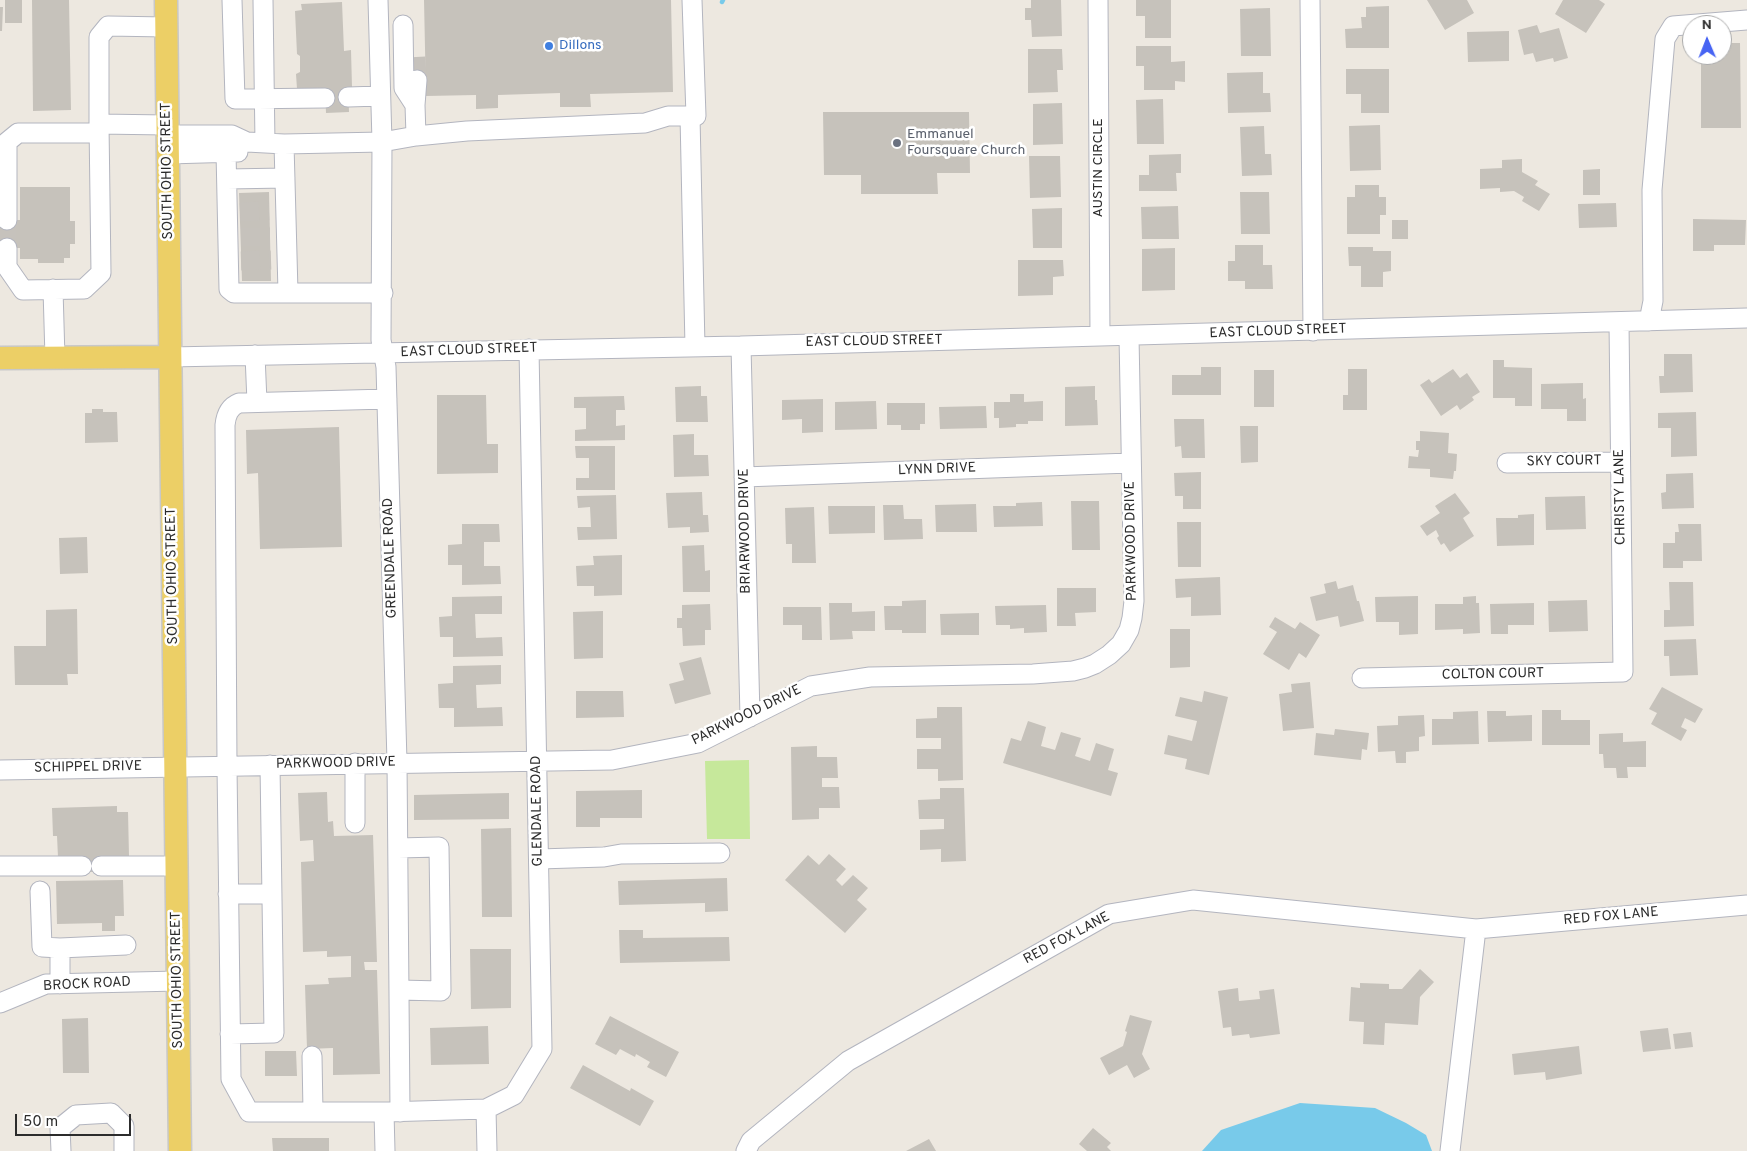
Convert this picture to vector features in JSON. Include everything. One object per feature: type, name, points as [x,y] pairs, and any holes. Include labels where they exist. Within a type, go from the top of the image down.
[{"type":"main road","name":"SOUTH OHIO STREET","points":[[166,0],[180,1151]]},
{"type":"main road","name":"EAST CLOUD STREET","points":[[0,358],[170,356]]},
{"type":"street","points":[[232,0],[235,99],[325,98]]},
{"type":"street","points":[[256,143],[265,99],[263,0]]},
{"type":"street","points":[[167,138],[232,135],[256,143],[382,142],[416,136],[467,131],[645,123],[668,116],[696,116],[692,0]]},
{"type":"street","name":"AUSTIN CIRCLE","points":[[1098,0],[1100,336]]},
{"type":"street","points":[[1310,0],[1313,331]]},
{"type":"street","points":[[378,3],[404,26],[416,41],[416,57]]},
{"type":"street","name":"GREENDALE ROAD","points":[[378,3],[382,142],[381,340],[386,367],[397,762],[399,990],[392,1112]]},
{"type":"street","points":[[1650,321],[1653,300],[1652,190],[1665,40],[1673,26],[1747,20]]},
{"type":"street","points":[[7,248],[7,267],[23,290],[84,289],[101,273],[99,37],[108,26],[166,27]]},
{"type":"street","points":[[404,26],[404,88],[415,105]]},
{"type":"street","points":[[416,136],[415,105],[417,80]]},
{"type":"street","points":[[348,97],[380,96]]},
{"type":"street","points":[[690,116],[695,347]]},
{"type":"street","points":[[7,220],[7,142],[18,132],[99,128],[167,138],[226,152],[239,152],[256,143]]},
{"type":"street","points":[[284,144],[285,178],[278,211],[278,237],[279,260],[288,292]]},
{"type":"street","points":[[226,152],[227,179],[234,212],[235,261],[230,289],[234,293],[382,293]]},
{"type":"street","points":[[227,179],[285,178]]},
{"type":"street","points":[[52,289],[55,358]]},
{"type":"street","name":"EAST CLOUD STREET","points":[[170,356],[741,346],[1747,318]]},
{"type":"street","name":"CHRISTY LANE","points":[[1619,322],[1623,672]]},
{"type":"street","name":"PARKWOOD DRIVE","points":[[175,767],[612,760],[698,743],[811,686],[870,677],[1033,674],[1073,671],[1095,664],[1121,644],[1129,630],[1134,601],[1128,336]]},
{"type":"street","name":"BRIARWOOD DRIVE","points":[[741,346],[750,717]]},
{"type":"street","name":"GLENDALE ROAD","points":[[230,1034],[231,1079],[249,1112],[392,1112],[486,1109],[514,1095],[542,1049],[529,349]]},
{"type":"street","points":[[255,355],[257,402]]},
{"type":"street","points":[[270,765],[274,1033],[230,1034],[226,766],[226,416],[235,405],[257,402],[387,399]]},
{"type":"street","name":"SKY COURT","points":[[1507,463],[1620,462]]},
{"type":"street","name":"LYNN DRIVE","points":[[744,477],[1130,463]]},
{"type":"street","name":"COLTON COURT","points":[[1362,678],[1623,672]]},
{"type":"street","points":[[354,763],[355,823]]},
{"type":"street","name":"SCHIPPEL DRIVE","points":[[0,770],[175,767]]},
{"type":"street","points":[[398,848],[439,847],[441,991],[399,990]]},
{"type":"street","points":[[539,858],[604,857],[621,854],[720,853]]},
{"type":"street","points":[[0,866],[82,866]]},
{"type":"street","points":[[101,866],[176,866]]},
{"type":"street","points":[[40,891],[42,948],[126,945]]},
{"type":"street","points":[[228,894],[272,894]]},
{"type":"street","name":"RED FOX LANE","points":[[746,1151],[751,1141],[848,1061],[1109,914],[1193,900],[1476,929],[1747,905]]},
{"type":"street","points":[[1450,1151],[1476,929]]},
{"type":"street","points":[[60,948],[60,984]]},
{"type":"street","name":"BROCK ROAD","points":[[0,1003],[46,984],[178,981]]},
{"type":"street","points":[[312,1056],[313,1112]]},
{"type":"street","points":[[486,1109],[488,1151]]},
{"type":"street","points":[[385,1151],[392,1112]]},
{"type":"street","points":[[70,1151],[70,1136],[79,1124],[93,1113]]},
{"type":"street","points":[[61,1151],[60,1128],[76,1115],[93,1113],[111,1113],[124,1126],[124,1151]]},
{"type":"green space","points":[[749,760],[750,839],[707,839],[705,761]]},
{"type":"water","points":[[1300,1103],[1375,1108],[1426,1135],[1432,1151],[1202,1151],[1221,1130]]},
{"type":"building","points":[[5,0],[22,0],[22,23],[5,23]]},
{"type":"building","points":[[32,0],[69,0],[71,110],[33,111]]},
{"type":"building","name":"Dillons","points":[[424,0],[671,0],[673,92],[590,94],[591,107],[560,107],[560,93],[498,95],[498,108],[476,109],[476,95],[426,96]]},
{"type":"building","points":[[1031,0],[1061,0],[1062,36],[1032,37],[1031,20],[1025,20],[1025,8],[1031,8]]},
{"type":"building","points":[[1136,0],[1171,0],[1171,38],[1145,38],[1145,16],[1136,16]]},
{"type":"building","points":[[1427,0],[1467,0],[1474,13],[1445,30]]},
{"type":"building","points":[[1563,0],[1599,0],[1605,4],[1586,33],[1555,14]]},
{"type":"building","points":[[342,2],[344,51],[351,50],[352,87],[348,88],[349,112],[326,113],[325,88],[297,89],[296,74],[300,72],[300,56],[297,54],[295,11],[302,10],[301,4]]},
{"type":"building","points":[[1389,6],[1389,48],[1346,48],[1345,29],[1362,28],[1361,17],[1366,17],[1366,7]]},
{"type":"building","points":[[0,7],[3,7],[2,31],[0,31]]},
{"type":"building","points":[[1270,8],[1271,56],[1241,56],[1240,9]]},
{"type":"building","points":[[1537,25],[1540,33],[1559,28],[1568,58],[1554,62],[1553,58],[1536,62],[1533,53],[1524,55],[1518,30]]},
{"type":"building","points":[[1509,31],[1509,61],[1468,62],[1467,32]]},
{"type":"building","points":[[1732,43],[1740,43],[1741,128],[1701,128],[1701,65],[1732,65]]},
{"type":"building","points":[[1136,46],[1171,46],[1171,62],[1185,61],[1185,82],[1175,81],[1175,90],[1144,90],[1144,66],[1136,66]]},
{"type":"building","points":[[1028,49],[1062,49],[1063,70],[1057,70],[1058,92],[1028,93]]},
{"type":"building","points":[[1346,69],[1389,69],[1389,113],[1361,113],[1361,94],[1346,94]]},
{"type":"building","points":[[1263,72],[1263,93],[1270,93],[1271,112],[1228,113],[1227,73]]},
{"type":"building","points":[[1163,99],[1164,144],[1137,144],[1136,100]]},
{"type":"building","points":[[1062,103],[1063,144],[1033,145],[1033,104]]},
{"type":"building","name":"Emmanuel Foursquare Church","points":[[823,112],[969,112],[970,173],[937,173],[938,194],[861,194],[861,175],[824,175]]},
{"type":"building","points":[[1380,125],[1381,170],[1350,171],[1349,126]]},
{"type":"building","points":[[1264,126],[1265,154],[1271,154],[1272,175],[1242,176],[1240,127]]},
{"type":"building","points":[[1181,154],[1181,173],[1176,173],[1177,191],[1139,191],[1139,175],[1149,175],[1149,155]]},
{"type":"building","points":[[1029,156],[1060,156],[1061,197],[1030,198]]},
{"type":"building","points":[[1522,159],[1522,172],[1538,181],[1535,185],[1550,194],[1539,211],[1522,201],[1524,197],[1514,191],[1500,192],[1500,188],[1480,189],[1480,169],[1502,168],[1502,160]]},
{"type":"building","points":[[1600,169],[1600,195],[1583,195],[1583,170]]},
{"type":"building","points":[[1355,185],[1379,185],[1379,197],[1386,197],[1386,215],[1380,215],[1380,234],[1347,234],[1347,197],[1355,197]]},
{"type":"building","points":[[20,187],[70,187],[70,221],[75,221],[75,244],[70,244],[70,258],[64,258],[64,263],[38,263],[38,259],[20,259],[20,248],[0,248],[0,220],[20,220]]},
{"type":"building","points":[[269,192],[271,281],[242,281],[239,193]]},
{"type":"building","points":[[1240,192],[1269,192],[1270,234],[1241,234]]},
{"type":"building","points":[[1616,203],[1617,227],[1579,228],[1578,204]]},
{"type":"building","points":[[1178,206],[1179,239],[1142,239],[1141,207]]},
{"type":"building","points":[[1062,208],[1062,248],[1033,248],[1032,209]]},
{"type":"building","points":[[1693,219],[1746,220],[1745,245],[1714,245],[1714,251],[1693,251]]},
{"type":"building","points":[[1392,220],[1408,220],[1408,239],[1392,239]]},
{"type":"building","points":[[1235,245],[1263,245],[1263,265],[1272,265],[1273,289],[1245,289],[1245,281],[1228,281],[1228,261],[1235,261]]},
{"type":"building","points":[[1348,247],[1373,247],[1373,251],[1391,251],[1391,271],[1383,272],[1383,287],[1361,287],[1361,266],[1349,266]]},
{"type":"building","points":[[1175,248],[1175,290],[1142,291],[1142,249]]},
{"type":"building","points":[[1018,260],[1063,260],[1064,276],[1053,277],[1053,295],[1018,296]]},
{"type":"building","points":[[1664,354],[1692,354],[1693,392],[1660,393],[1659,376],[1664,376]]},
{"type":"building","points":[[1493,360],[1504,360],[1504,367],[1532,368],[1532,406],[1515,406],[1515,398],[1493,398]]},
{"type":"building","points":[[1201,367],[1221,367],[1221,395],[1172,395],[1172,375],[1201,375]]},
{"type":"building","points":[[1348,369],[1367,369],[1367,410],[1343,410],[1343,395],[1348,395]]},
{"type":"building","points":[[1453,369],[1460,378],[1467,373],[1480,392],[1472,397],[1474,400],[1460,410],[1457,405],[1441,416],[1420,385],[1429,379],[1432,383]]},
{"type":"building","points":[[1254,370],[1274,370],[1274,407],[1254,407]]},
{"type":"building","points":[[1583,383],[1583,399],[1586,398],[1586,421],[1567,421],[1567,409],[1541,409],[1541,384]]},
{"type":"building","points":[[701,386],[701,396],[707,396],[708,422],[676,422],[675,387]]},
{"type":"building","points":[[1095,386],[1098,425],[1065,426],[1065,387]]},
{"type":"building","points":[[1010,394],[1024,394],[1024,402],[1043,401],[1043,421],[1028,421],[1028,424],[1016,424],[1016,427],[999,428],[999,418],[994,418],[994,402],[1010,402]]},
{"type":"building","points":[[437,395],[486,395],[487,444],[498,444],[498,473],[437,474]]},
{"type":"building","points":[[624,396],[625,410],[616,410],[616,426],[625,425],[625,440],[575,441],[575,430],[586,429],[586,408],[574,408],[574,397]]},
{"type":"building","points":[[823,399],[823,432],[802,433],[802,419],[782,420],[782,400]]},
{"type":"building","points":[[876,401],[877,429],[835,430],[835,402]]},
{"type":"building","points":[[887,403],[925,403],[925,424],[920,424],[920,430],[901,430],[901,425],[887,425]]},
{"type":"building","points":[[986,406],[987,428],[940,429],[939,407]]},
{"type":"building","points":[[92,409],[103,409],[103,412],[117,412],[118,442],[85,443],[85,413],[92,413]]},
{"type":"building","points":[[1696,412],[1697,456],[1671,457],[1671,428],[1658,428],[1658,413]]},
{"type":"building","points":[[1174,419],[1204,419],[1205,458],[1182,458],[1181,446],[1175,447]]},
{"type":"building","points":[[1240,426],[1258,426],[1258,462],[1241,463]]},
{"type":"building","points":[[339,427],[342,547],[260,549],[258,473],[247,474],[246,430]]},
{"type":"building","points":[[1420,431],[1449,433],[1448,453],[1457,454],[1456,471],[1454,471],[1453,479],[1430,477],[1430,469],[1408,468],[1409,456],[1418,457],[1419,450],[1416,450],[1416,441],[1420,441]]},
{"type":"building","points":[[694,434],[694,455],[708,455],[709,476],[674,477],[673,435]]},
{"type":"building","points":[[575,446],[615,446],[615,490],[576,490],[576,478],[589,478],[589,458],[576,458]]},
{"type":"building","points":[[1201,472],[1201,509],[1183,509],[1183,496],[1175,496],[1174,473]]},
{"type":"building","points":[[1693,473],[1694,508],[1662,509],[1661,493],[1666,492],[1666,474]]},
{"type":"building","points":[[702,492],[703,515],[708,515],[709,532],[690,533],[690,527],[668,528],[666,493]]},
{"type":"building","points":[[1455,493],[1470,513],[1463,518],[1474,536],[1450,552],[1444,543],[1441,545],[1437,538],[1439,536],[1436,530],[1427,536],[1420,526],[1440,513],[1435,506]]},
{"type":"building","points":[[616,495],[617,539],[578,540],[577,527],[591,527],[590,507],[578,508],[577,496]]},
{"type":"building","points":[[1585,496],[1586,529],[1546,530],[1545,497]]},
{"type":"building","points":[[1071,501],[1099,501],[1100,550],[1072,550]]},
{"type":"building","points":[[1042,502],[1043,526],[994,527],[993,506],[1016,506],[1016,503]]},
{"type":"building","points":[[976,504],[977,532],[936,532],[935,505]]},
{"type":"building","points":[[883,505],[903,505],[904,519],[922,519],[923,539],[884,540]]},
{"type":"building","points":[[828,506],[875,506],[875,533],[829,534]]},
{"type":"building","points":[[814,507],[816,563],[792,563],[792,544],[786,544],[785,508]]},
{"type":"building","points":[[1534,514],[1534,545],[1497,546],[1496,518],[1518,518],[1518,515]]},
{"type":"building","points":[[1177,522],[1201,522],[1201,567],[1178,567]]},
{"type":"building","points":[[462,524],[499,524],[500,542],[484,542],[484,566],[500,566],[501,584],[462,585],[462,565],[448,565],[448,545],[462,544]]},
{"type":"building","points":[[1678,524],[1701,524],[1702,561],[1683,561],[1683,568],[1663,568],[1663,543],[1675,543],[1675,532],[1679,532]]},
{"type":"building","points":[[87,537],[88,573],[60,574],[59,538]]},
{"type":"building","points":[[704,545],[705,571],[710,570],[710,592],[683,592],[682,546]]},
{"type":"building","points":[[622,555],[622,595],[594,596],[594,586],[577,586],[576,566],[594,565],[593,556]]},
{"type":"building","points":[[1220,577],[1221,615],[1191,616],[1191,597],[1176,598],[1175,579]]},
{"type":"building","points":[[1336,581],[1338,589],[1353,585],[1364,621],[1340,627],[1338,616],[1316,621],[1310,597],[1326,593],[1324,584]]},
{"type":"building","points":[[1669,582],[1693,582],[1694,626],[1664,627],[1664,610],[1670,610]]},
{"type":"building","points":[[1057,588],[1096,588],[1096,612],[1075,613],[1076,626],[1057,626]]},
{"type":"building","points":[[502,596],[502,614],[475,614],[476,638],[502,637],[503,656],[453,657],[453,637],[440,637],[439,617],[452,616],[452,597]]},
{"type":"building","points":[[1418,596],[1418,634],[1399,635],[1399,622],[1376,622],[1375,597]]},
{"type":"building","points":[[1476,596],[1476,603],[1479,603],[1480,633],[1463,634],[1463,629],[1435,630],[1435,604],[1463,604],[1463,597]]},
{"type":"building","points":[[926,600],[926,633],[902,633],[902,630],[885,630],[884,606],[902,606],[902,601]]},
{"type":"building","points":[[1587,600],[1588,631],[1549,632],[1548,601]]},
{"type":"building","points":[[829,603],[852,603],[852,612],[875,611],[875,631],[852,631],[853,639],[830,640]]},
{"type":"building","points":[[1534,603],[1534,625],[1508,625],[1508,634],[1491,634],[1490,604]]},
{"type":"building","points":[[710,604],[711,630],[705,630],[705,645],[683,646],[682,628],[677,628],[677,618],[682,618],[682,605]]},
{"type":"building","points":[[1046,605],[1047,632],[1024,633],[1024,628],[1010,629],[1010,625],[996,625],[995,606]]},
{"type":"building","points":[[783,607],[821,607],[822,640],[802,640],[802,625],[783,625]]},
{"type":"building","points":[[77,609],[78,674],[67,674],[68,685],[15,685],[14,646],[46,646],[46,610]]},
{"type":"building","points":[[603,611],[603,658],[574,659],[573,612]]},
{"type":"building","points":[[979,613],[979,635],[941,635],[940,614]]},
{"type":"building","points":[[1275,617],[1295,629],[1300,622],[1320,635],[1306,658],[1299,653],[1289,670],[1263,654],[1277,632],[1269,627]]},
{"type":"building","points":[[1170,629],[1190,629],[1190,667],[1170,668]]},
{"type":"building","points":[[1696,639],[1698,675],[1670,676],[1669,656],[1664,656],[1664,640]]},
{"type":"building","points":[[701,657],[711,694],[675,704],[669,684],[684,680],[679,663]]},
{"type":"building","points":[[501,665],[501,684],[476,685],[477,708],[502,707],[503,726],[454,727],[454,708],[439,708],[438,684],[453,683],[453,666]]},
{"type":"building","points":[[1310,682],[1314,728],[1283,731],[1279,694],[1292,692],[1291,684]]},
{"type":"building","points":[[1662,687],[1703,709],[1695,723],[1685,718],[1681,727],[1687,730],[1681,741],[1651,724],[1657,713],[1649,709]]},
{"type":"building","points":[[576,691],[623,691],[624,717],[576,718]]},
{"type":"building","points":[[1204,691],[1228,697],[1209,775],[1185,769],[1187,759],[1164,754],[1168,735],[1192,741],[1197,721],[1175,716],[1180,697],[1202,702]]},
{"type":"building","points":[[937,707],[962,707],[963,780],[938,781],[938,769],[917,769],[917,749],[941,749],[941,738],[916,738],[916,719],[937,718]]},
{"type":"building","points":[[1542,710],[1561,710],[1561,720],[1590,720],[1590,745],[1542,745]]},
{"type":"building","points":[[1478,711],[1479,744],[1432,745],[1432,719],[1453,719],[1453,712]]},
{"type":"building","points":[[1487,711],[1506,711],[1506,716],[1532,715],[1532,741],[1488,742]]},
{"type":"building","points":[[1424,715],[1425,736],[1419,737],[1419,751],[1406,752],[1406,763],[1396,763],[1395,751],[1378,752],[1377,726],[1398,725],[1398,716]]},
{"type":"building","points":[[1028,721],[1046,727],[1041,746],[1055,750],[1061,732],[1081,738],[1075,756],[1090,761],[1096,743],[1114,749],[1108,770],[1118,773],[1111,796],[1003,763],[1011,738],[1021,741]]},
{"type":"building","points":[[1335,729],[1369,733],[1367,750],[1362,749],[1361,760],[1314,755],[1316,733],[1334,735]]},
{"type":"building","points":[[1623,733],[1623,742],[1646,741],[1646,767],[1627,767],[1628,778],[1617,778],[1616,768],[1604,768],[1603,754],[1599,754],[1599,734]]},
{"type":"building","points":[[817,746],[817,757],[837,757],[838,778],[822,778],[822,787],[839,787],[840,808],[819,808],[819,819],[792,820],[791,747]]},
{"type":"building","points":[[940,788],[964,788],[966,861],[941,862],[941,849],[920,850],[920,830],[944,829],[944,819],[919,819],[918,800],[940,799]]},
{"type":"building","points":[[642,790],[642,818],[600,818],[600,827],[576,827],[576,791]]},
{"type":"building","points":[[327,792],[328,822],[333,821],[334,836],[373,835],[377,962],[364,962],[365,970],[377,970],[380,1074],[333,1075],[333,1048],[307,1049],[305,985],[329,984],[328,978],[351,977],[351,956],[327,957],[327,951],[303,952],[301,862],[314,861],[313,840],[300,841],[298,793]]},
{"type":"building","points":[[509,793],[509,819],[414,820],[414,795]]},
{"type":"building","points":[[117,806],[117,812],[128,812],[129,856],[101,856],[101,872],[82,872],[82,856],[58,857],[57,836],[53,836],[52,808]]},
{"type":"building","points":[[511,828],[512,917],[482,917],[481,829]]},
{"type":"building","points":[[829,854],[846,869],[836,880],[842,886],[853,875],[868,888],[857,900],[867,909],[845,933],[785,880],[808,855],[819,865]]},
{"type":"building","points":[[727,878],[728,911],[705,912],[705,903],[619,905],[618,881]]},
{"type":"building","points":[[123,880],[124,916],[115,916],[115,931],[102,931],[102,923],[57,924],[56,881]]},
{"type":"building","points":[[619,930],[643,930],[643,938],[729,937],[730,961],[620,963]]},
{"type":"building","points":[[470,949],[511,949],[511,1008],[471,1009]]},
{"type":"building","points":[[1420,969],[1434,982],[1420,997],[1418,1025],[1385,1023],[1384,1045],[1363,1044],[1364,1022],[1349,1021],[1351,987],[1360,988],[1360,983],[1389,984],[1389,989],[1402,989]]},
{"type":"building","points":[[1238,988],[1239,1001],[1260,999],[1259,991],[1274,989],[1280,1034],[1250,1038],[1249,1034],[1232,1036],[1231,1027],[1223,1028],[1218,991]]},
{"type":"building","points":[[1130,1015],[1152,1021],[1142,1054],[1150,1069],[1134,1078],[1127,1065],[1109,1075],[1100,1058],[1123,1046]]},
{"type":"building","points":[[610,1016],[679,1052],[666,1077],[647,1067],[650,1062],[636,1054],[635,1057],[620,1049],[616,1055],[595,1044]]},
{"type":"building","points":[[88,1018],[89,1073],[63,1073],[62,1019]]},
{"type":"building","points":[[488,1026],[489,1064],[431,1065],[430,1028]]},
{"type":"building","points":[[1668,1028],[1671,1049],[1643,1052],[1640,1031]]},
{"type":"building","points":[[1691,1032],[1693,1047],[1675,1049],[1673,1034]]},
{"type":"building","points":[[1579,1046],[1582,1074],[1546,1080],[1545,1072],[1514,1075],[1512,1054]]},
{"type":"building","points":[[265,1051],[296,1051],[297,1076],[265,1076]]},
{"type":"building","points":[[583,1065],[630,1091],[631,1088],[654,1101],[640,1126],[570,1088]]},
{"type":"building","points":[[1093,1128],[1111,1143],[1107,1147],[1111,1151],[1087,1151],[1079,1144]]},
{"type":"building","points":[[272,1138],[329,1138],[329,1151],[273,1151]]},
{"type":"building","points":[[929,1139],[936,1151],[906,1151]]},
{"type":"tunnel","points":[[416,57],[417,80]]},
{"type":"tunnel","points":[[240,212],[269,211]]},
{"type":"tunnel","points":[[7,220],[7,248]]},
{"type":"tunnel","points":[[241,237],[270,237]]},
{"type":"tunnel","points":[[241,261],[271,260]]},
{"type":"place","name":"Dillons","points":[[549,46]]},
{"type":"place","name":"Emmanuel Foursquare Church","points":[[897,143]]}]
